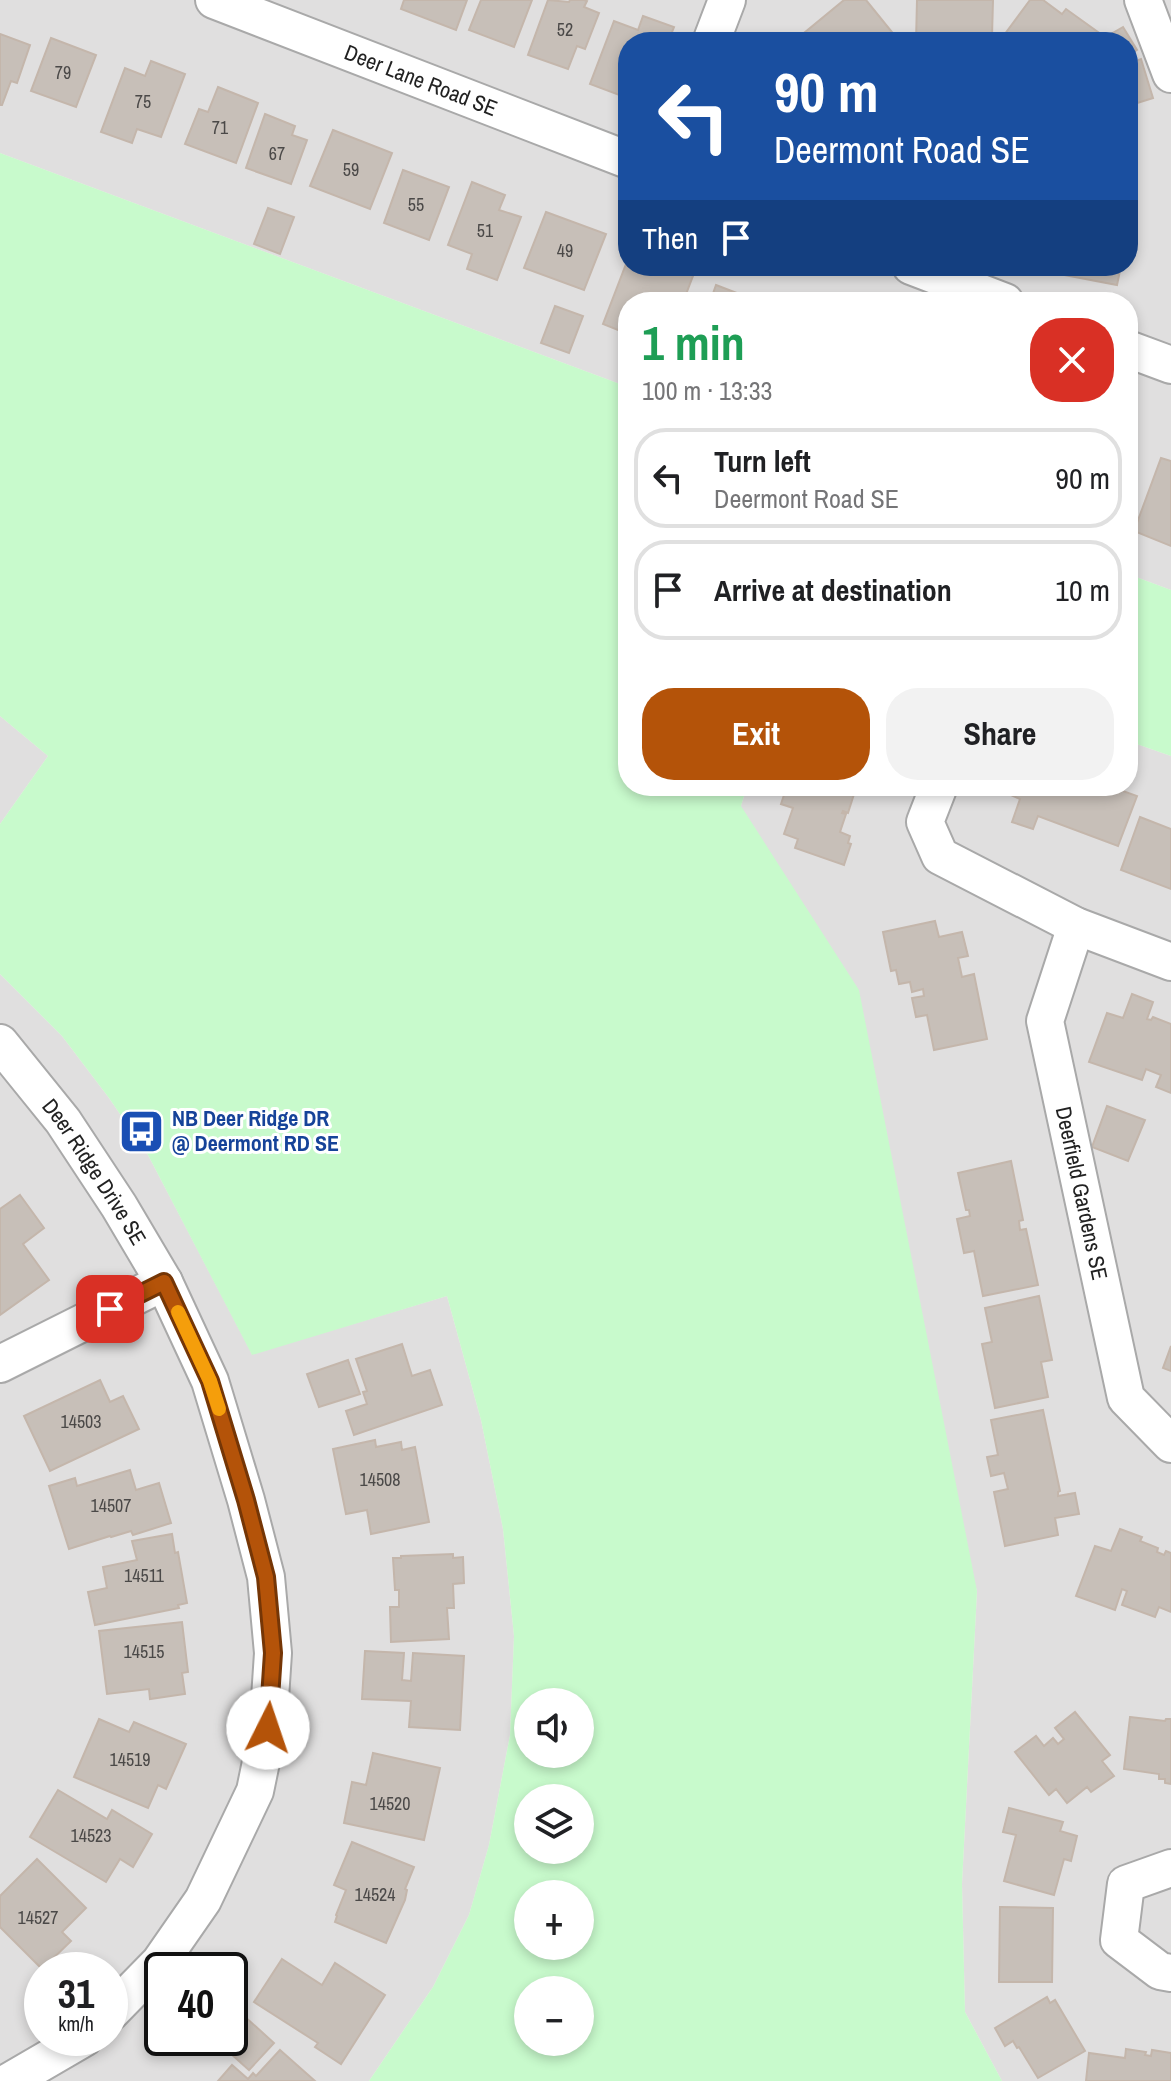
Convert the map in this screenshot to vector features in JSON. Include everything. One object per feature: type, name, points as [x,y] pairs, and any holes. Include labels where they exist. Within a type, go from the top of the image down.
[{"type":"street","name":"Deer Lane Road SE","points":[[214,0],[618,156]]},
{"type":"street","points":[[715,32],[727,0]]},
{"type":"street","points":[[1143,0],[1171,74]]},
{"type":"street","points":[[937,276],[979,292]]},
{"type":"street","points":[[1138,352],[1170,361]]},
{"type":"street","points":[[935,796],[925,822],[940,856],[1076,926],[1171,962]]},
{"type":"street","name":"Deerfield Gardens SE","points":[[1076,926],[1045,1021],[1126,1398],[1171,1444]]},
{"type":"street","name":"Deer Ridge Drive SE","points":[[0,1043],[63,1121],[164,1282],[210,1381],[266,1577],[273,1653],[268,1728],[255,1791],[203,1900],[160,1962],[128,1995]]},
{"type":"street","points":[[0,1364],[164,1282]]},
{"type":"street","points":[[1171,1868],[1126,1884],[1119,1940],[1160,1971],[1171,1973]]},
{"type":"street","points":[[10,2081],[53,2056]]},
{"type":"shaded area","points":[[0,0],[1171,0],[1171,590],[1138,578],[1138,292],[618,292],[618,383],[0,153]]},
{"type":"shaded area","points":[[0,716],[48,756],[0,824]]},
{"type":"shaded area","points":[[1138,744],[1171,756],[1171,2081],[1002,2081],[965,2012],[962,1884],[977,1591],[741,806],[744,796],[1138,796]]},
{"type":"shaded area","points":[[0,974],[62,1036],[148,1155],[252,1354],[447,1296],[481,1420],[503,1529],[514,1636],[510,1735],[489,1845],[469,1915],[433,1987],[369,2081],[0,2081]]},
{"type":"green space","points":[[0,153],[618,383],[618,796],[744,796],[741,806],[859,990],[977,1591],[962,1884],[965,2012],[1002,2081],[369,2081],[433,1987],[469,1915],[489,1845],[510,1735],[514,1636],[503,1529],[481,1420],[447,1296],[252,1355],[148,1155],[62,1036],[0,974],[0,824],[48,756],[0,716]]},
{"type":"green space","points":[[1138,578],[1171,590],[1171,756],[1138,744]]},
{"type":"building","points":[[404,0],[467,0],[456,30],[401,9]]},
{"type":"building","points":[[481,0],[532,0],[514,47],[469,30]]},
{"type":"building","points":[[548,0],[584,0],[587,1],[584,7],[599,13],[585,49],[577,46],[568,69],[528,55]]},
{"type":"building","points":[[844,0],[866,0],[892,32],[805,32]]},
{"type":"building","points":[[917,0],[993,0],[992,32],[916,32]]},
{"type":"building","points":[[1030,0],[1043,0],[1062,14],[1066,9],[1098,32],[1006,32]]},
{"type":"building","points":[[643,16],[674,27],[672,32],[618,32],[618,94],[590,84],[614,21],[638,30]]},
{"type":"building","points":[[0,34],[30,45],[17,83],[11,81],[2,105],[0,105]]},
{"type":"building","points":[[51,38],[96,55],[76,107],[31,91]]},
{"type":"building","points":[[1141,59],[1153,98],[1138,103],[1138,60]]},
{"type":"building","points":[[151,61],[185,74],[161,137],[137,129],[132,143],[101,132],[125,68],[145,76]]},
{"type":"building","points":[[218,87],[258,103],[236,163],[185,144],[199,109],[208,112]]},
{"type":"building","points":[[265,114],[295,126],[292,135],[307,140],[291,184],[246,168]]},
{"type":"building","points":[[333,130],[392,153],[370,209],[310,186]]},
{"type":"building","points":[[403,170],[449,187],[429,240],[384,223]]},
{"type":"building","points":[[472,182],[505,195],[499,210],[521,217],[497,280],[467,269],[472,254],[448,245]]},
{"type":"building","points":[[268,208],[294,217],[280,254],[254,244]]},
{"type":"building","points":[[546,212],[606,234],[584,290],[524,268]]},
{"type":"building","points":[[621,276],[693,276],[687,292],[618,292],[618,330],[603,324]]},
{"type":"building","points":[[1070,276],[1119,276],[1117,285]]},
{"type":"building","points":[[716,285],[734,292],[714,292]]},
{"type":"building","points":[[555,306],[583,316],[569,353],[541,343]]},
{"type":"building","points":[[1161,458],[1171,461],[1171,546],[1138,533],[1138,520]]},
{"type":"building","points":[[784,796],[853,796],[848,813],[842,813],[846,814],[840,832],[850,836],[848,843],[851,844],[844,865],[795,848],[798,839],[784,834],[793,808],[781,804]]},
{"type":"building","points":[[1013,796],[1137,796],[1118,846],[1038,816],[1033,829],[1012,822],[1020,799]]},
{"type":"building","points":[[1140,817],[1171,829],[1171,889],[1121,870]]},
{"type":"building","points":[[935,921],[939,937],[962,932],[968,956],[958,958],[962,977],[974,974],[987,1039],[934,1050],[927,1015],[916,1017],[912,998],[924,996],[923,989],[912,992],[910,982],[899,984],[896,970],[891,971],[883,932]]},
{"type":"building","points":[[1132,994],[1153,1002],[1147,1019],[1153,1017],[1171,1024],[1171,1093],[1156,1087],[1161,1075],[1146,1069],[1142,1080],[1089,1062],[1107,1013],[1123,1018]]},
{"type":"building","points":[[1107,1106],[1145,1120],[1128,1161],[1092,1147]]},
{"type":"building","points":[[1011,1161],[1023,1220],[1019,1221],[1020,1230],[1026,1229],[1038,1285],[983,1296],[974,1251],[964,1253],[957,1219],[970,1216],[958,1173]]},
{"type":"building","points":[[20,1195],[44,1228],[23,1244],[49,1280],[0,1315],[0,1209]]},
{"type":"building","points":[[1039,1296],[1052,1360],[1041,1362],[1048,1397],[995,1408],[982,1344],[992,1342],[985,1308]]},
{"type":"building","points":[[402,1344],[412,1376],[430,1370],[442,1405],[354,1435],[346,1411],[367,1404],[363,1392],[367,1391],[356,1359]]},
{"type":"building","points":[[1171,1346],[1171,1371],[1163,1368]]},
{"type":"building","points":[[348,1360],[360,1394],[319,1407],[307,1374]]},
{"type":"building","points":[[100,1380],[110,1402],[123,1396],[139,1429],[50,1471],[24,1416]]},
{"type":"building","points":[[1043,1410],[1060,1491],[1058,1496],[1075,1493],[1079,1514],[1055,1518],[1058,1535],[1005,1546],[994,1492],[1008,1489],[1004,1473],[991,1476],[987,1457],[998,1455],[991,1420]]},
{"type":"building","points":[[375,1440],[376,1447],[401,1442],[402,1450],[415,1447],[429,1522],[371,1534],[367,1510],[346,1514],[333,1449]]},
{"type":"building","points":[[130,1470],[136,1490],[159,1483],[171,1523],[133,1535],[131,1531],[110,1536],[69,1549],[49,1486],[75,1478],[77,1486]]},
{"type":"building","points":[[1120,1529],[1142,1537],[1140,1541],[1158,1548],[1157,1552],[1164,1555],[1166,1551],[1171,1553],[1171,1612],[1159,1607],[1155,1617],[1122,1605],[1127,1591],[1122,1589],[1115,1610],[1076,1596],[1095,1546],[1111,1551]]},
{"type":"building","points":[[172,1534],[187,1603],[178,1605],[179,1608],[95,1625],[88,1592],[107,1588],[103,1567],[137,1560],[132,1541]]},
{"type":"building","points":[[453,1554],[453,1558],[463,1557],[464,1583],[453,1584],[454,1608],[447,1608],[449,1639],[391,1642],[390,1607],[399,1607],[393,1558]]},
{"type":"building","points":[[182,1622],[188,1672],[182,1673],[185,1694],[150,1699],[149,1689],[107,1694],[99,1631]]},
{"type":"building","points":[[365,1651],[404,1653],[402,1680],[411,1681],[413,1653],[464,1656],[460,1730],[409,1727],[411,1701],[362,1699]]},
{"type":"building","points":[[1075,1712],[1110,1755],[1102,1761],[1114,1776],[1091,1792],[1087,1787],[1067,1803],[1056,1789],[1049,1795],[1015,1752],[1036,1736],[1044,1746],[1053,1738],[1058,1744],[1064,1739],[1055,1728]]},
{"type":"building","points":[[1130,1717],[1171,1719],[1171,1784],[1159,1779],[1159,1774],[1124,1769]]},
{"type":"building","points":[[99,1719],[129,1732],[134,1722],[186,1744],[166,1789],[158,1785],[148,1808],[74,1777]]},
{"type":"building","points":[[373,1753],[440,1768],[424,1840],[344,1823],[352,1782],[366,1785]]},
{"type":"building","points":[[58,1790],[107,1819],[112,1810],[152,1834],[133,1867],[120,1859],[106,1882],[30,1837]]},
{"type":"building","points":[[1009,1808],[1063,1822],[1060,1831],[1077,1836],[1071,1861],[1064,1859],[1054,1895],[1004,1881],[1016,1835],[1003,1832]]},
{"type":"building","points":[[352,1842],[414,1867],[405,1889],[405,1900],[386,1943],[335,1922],[346,1890],[334,1885]]},
{"type":"building","points":[[37,1859],[86,1908],[62,1932],[71,1941],[60,1952],[25,1952],[0,1927],[0,1896]]},
{"type":"building","points":[[1000,1907],[1053,1908],[1052,1982],[999,1982]]},
{"type":"building","points":[[282,1959],[322,1985],[335,1963],[385,1995],[341,2064],[315,2047],[318,2043],[254,2002]]},
{"type":"building","points":[[1047,1997],[1050,2003],[1055,2000],[1085,2051],[1038,2078],[1019,2047],[1013,2041],[1005,2046],[995,2028]]},
{"type":"building","points":[[248,2020],[274,2043],[249,2070],[234,2056],[248,2056]]},
{"type":"building","points":[[1126,2049],[1146,2052],[1145,2055],[1151,2056],[1152,2050],[1171,2053],[1171,2081],[1086,2081],[1089,2053],[1125,2058]]},
{"type":"building","points":[[280,2050],[315,2081],[218,2081],[232,2065],[248,2079],[253,2073],[256,2076]]},
{"type":"slow traffic","points":[[178,1312],[210,1381],[219,1409]]},
{"type":"place","name":"NB Deer Ridge DR @ Deermont RD SE","points":[[141,1131]]},
{"type":"route","points":[[110,1309],[164,1282],[210,1381],[266,1577],[273,1653],[268,1728]]}]
